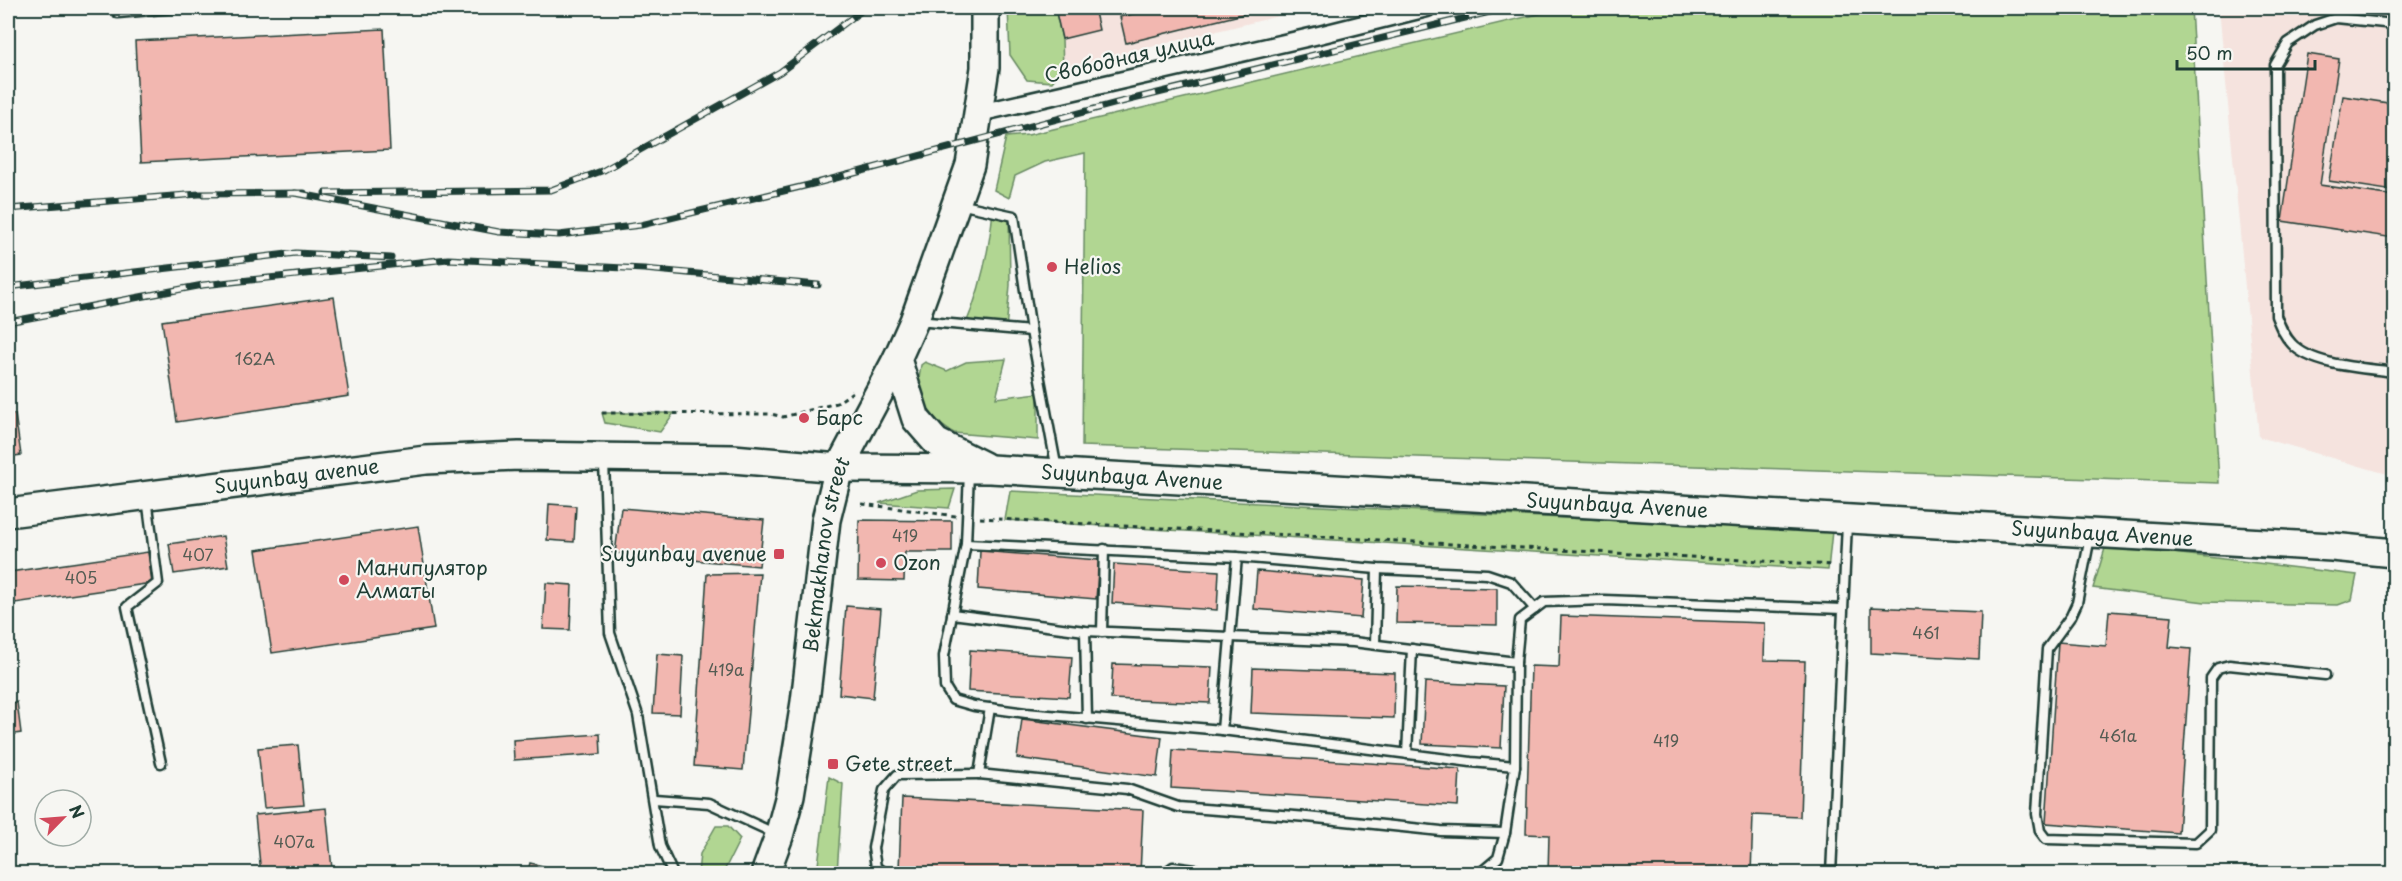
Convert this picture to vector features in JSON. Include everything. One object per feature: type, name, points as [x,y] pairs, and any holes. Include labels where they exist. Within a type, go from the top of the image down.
[{"type":"main road","name":"Bekmakhanov street","points":[[765,873],[779,836],[790,795],[804,712],[826,520],[839,468],[897,359],[914,321],[970,165],[985,68],[985,8]]},
{"type":"main road","points":[[897,359],[916,419],[936,442],[980,469]]},
{"type":"main road","name":"Suyunbay avenue","points":[[8,513],[426,460],[519,456],[733,459],[839,468]]},
{"type":"main road","name":"Suyunbaya Avenue","points":[[839,468],[980,469],[1058,473],[2091,533],[2394,553]]},
{"type":"street","name":"Свободная улица","points":[[979,113],[1319,35],[1406,10],[1427,8]]},
{"type":"lane","points":[[118,13],[174,8]]},
{"type":"lane","points":[[2394,24],[2337,18],[2314,25],[2289,43],[2275,65],[2276,316],[2283,333],[2293,346],[2305,355],[2337,364],[2394,372]]},
{"type":"lane","points":[[957,204],[1014,216],[1031,331],[1058,473]]},
{"type":"lane","points":[[914,321],[1031,331]]},
{"type":"lane","points":[[604,457],[610,633],[638,715],[654,799],[660,846],[673,873]]},
{"type":"lane","points":[[980,469],[967,518],[966,544],[944,657],[945,687],[953,700],[990,708],[1222,730],[1515,766]]},
{"type":"lane","points":[[146,495],[158,583],[127,607],[161,763]]},
{"type":"lane","points":[[1831,873],[1847,519]]},
{"type":"lane","points":[[2091,533],[2077,603],[2071,616],[2048,648],[2037,814],[2040,831],[2046,839],[2196,843],[2210,830],[2211,678],[2218,668],[2229,665],[2325,675]]},
{"type":"lane","points":[[966,544],[1104,549],[1377,569],[1487,574],[1511,582],[1535,609]]},
{"type":"lane","points":[[1102,632],[1104,549]]},
{"type":"lane","points":[[1222,730],[1237,557]]},
{"type":"lane","points":[[1375,644],[1377,569]]},
{"type":"lane","points":[[1479,873],[1498,858],[1505,833],[1515,766],[1516,662],[1520,620],[1544,602],[1604,600],[1842,609]]},
{"type":"lane","points":[[952,614],[1085,631],[1375,644],[1516,662]]},
{"type":"lane","points":[[1085,631],[1087,719]]},
{"type":"lane","points":[[1407,754],[1412,649]]},
{"type":"lane","points":[[979,774],[990,708]]},
{"type":"lane","points":[[885,873],[876,867],[873,848],[884,790],[897,775],[979,774],[1127,789],[1178,807],[1308,817],[1441,831],[1505,833]]},
{"type":"lane","points":[[654,799],[709,803],[779,836]]},
{"type":"lane","points":[[1162,873],[1173,867],[1225,873]]},
{"type":"lane","points":[[1371,873],[1440,873]]},
{"type":"path","points":[[602,413],[771,414],[783,417],[837,403],[863,384]]},
{"type":"path","points":[[862,504],[967,518],[1844,566]]},
{"type":"shaded area","points":[[1038,8],[1312,8],[1052,71]]},
{"type":"shaded area","points":[[2219,8],[2394,8],[2394,476],[2259,437]]},
{"type":"green space","points":[[1008,8],[1055,8],[1062,39],[1063,68],[1052,82],[1027,80],[1010,55]]},
{"type":"green space","points":[[1564,8],[2191,8],[2219,483],[1082,446],[1085,153],[1045,162],[1015,176],[1009,198],[994,190],[1006,137],[1028,135]]},
{"type":"green space","points":[[993,211],[1009,214],[1010,285],[1006,330],[965,326],[984,270]]},
{"type":"green space","points":[[1006,359],[996,398],[1038,393],[1038,440],[954,433],[937,420],[921,396],[919,377],[921,365],[925,362],[947,371],[966,362]]},
{"type":"green space","points":[[602,413],[674,413],[660,432],[605,423]]},
{"type":"green space","points":[[955,489],[949,508],[879,503],[917,490]]},
{"type":"green space","points":[[1010,491],[1832,531],[1828,570],[1005,520]]},
{"type":"green space","points":[[2106,545],[2357,575],[2352,600],[2338,605],[2205,602],[2093,588]]},
{"type":"green space","points":[[829,777],[843,784],[837,873],[817,873]]},
{"type":"green space","points":[[716,826],[728,826],[740,839],[723,873],[698,873],[700,854]]},
{"type":"building","points":[[1055,8],[1094,8],[1099,30],[1062,39]]},
{"type":"building","points":[[1159,8],[1268,8],[1126,43],[1120,17]]},
{"type":"building","points":[[384,29],[390,150],[141,162],[135,41]]},
{"type":"building","points":[[2307,54],[2339,59],[2320,185],[2394,196],[2394,238],[2282,221]]},
{"type":"building","points":[[2343,96],[2394,104],[2394,191],[2329,181]]},
{"type":"building","points":[[334,297],[349,396],[177,422],[162,321]]},
{"type":"building","points":[[15,414],[21,455],[8,457],[8,415]]},
{"type":"building","points":[[549,504],[576,506],[574,542],[547,540]]},
{"type":"building","points":[[621,508],[764,520],[759,566],[615,553]]},
{"type":"building","points":[[859,520],[952,521],[952,552],[905,552],[904,581],[858,580]]},
{"type":"building","points":[[418,526],[434,629],[272,653],[256,550]]},
{"type":"building","points":[[223,536],[228,566],[174,574],[169,544]]},
{"type":"building","points":[[980,551],[1099,560],[1096,599],[978,589]]},
{"type":"building","points":[[148,552],[152,583],[15,603],[10,572]]},
{"type":"building","points":[[1114,564],[1219,571],[1217,610],[1112,603]]},
{"type":"building","points":[[1257,571],[1364,580],[1361,618],[1254,609]]},
{"type":"building","points":[[760,573],[743,770],[694,766],[707,574]]},
{"type":"building","points":[[546,583],[572,585],[570,630],[543,629]]},
{"type":"building","points":[[1397,586],[1497,588],[1497,625],[1396,623]]},
{"type":"building","points":[[846,606],[881,609],[873,698],[839,694]]},
{"type":"building","points":[[1871,607],[1981,612],[1979,659],[1871,653]]},
{"type":"building","points":[[2109,611],[2172,616],[2169,647],[2191,649],[2178,833],[2046,823],[2058,642],[2106,646]]},
{"type":"building","points":[[1561,616],[1765,623],[1764,660],[1805,661],[1800,817],[1753,815],[1751,874],[1548,874],[1549,835],[1526,834],[1531,666],[1559,667]]},
{"type":"building","points":[[970,650],[1072,657],[1069,697],[968,691]]},
{"type":"building","points":[[657,654],[683,656],[680,714],[653,713]]},
{"type":"building","points":[[1113,664],[1212,667],[1210,703],[1111,699]]},
{"type":"building","points":[[1253,668],[1395,673],[1394,718],[1251,713]]},
{"type":"building","points":[[1425,682],[1504,686],[1501,748],[1422,744]]},
{"type":"building","points":[[17,702],[21,733],[8,735],[8,703]]},
{"type":"building","points":[[1022,719],[1162,737],[1157,777],[1017,758]]},
{"type":"building","points":[[600,734],[601,754],[514,760],[513,740]]},
{"type":"building","points":[[298,745],[304,805],[264,808],[258,748]]},
{"type":"building","points":[[1173,750],[1460,769],[1458,806],[1171,788]]},
{"type":"building","points":[[902,798],[1143,810],[1140,874],[994,874],[899,869]]},
{"type":"building","points":[[326,808],[332,869],[292,874],[261,874],[255,815]]},
{"type":"building","points":[[530,863],[556,869],[555,874],[527,874]]},
{"type":"railway","points":[[325,193],[551,190],[604,170],[780,72],[865,8]]},
{"type":"railway","points":[[295,193],[499,232],[559,235],[641,225],[817,183],[1117,103],[1506,8]]},
{"type":"railway","points":[[8,209],[199,194],[304,193]]},
{"type":"railway","points":[[8,287],[296,253],[391,258]]},
{"type":"railway","points":[[8,322],[203,285],[448,259],[644,269],[818,285]]},
{"type":"place","name":"Helios","points":[[1052,267]]},
{"type":"place","name":"Барс","points":[[804,418]]},
{"type":"place","name":"Suyunbay avenue","points":[[779,554]]},
{"type":"place","name":"Ozon","points":[[881,563]]},
{"type":"place","name":"Манипулятор Алматы","points":[[344,580]]},
{"type":"place","name":"Gete street","points":[[833,764]]}]
